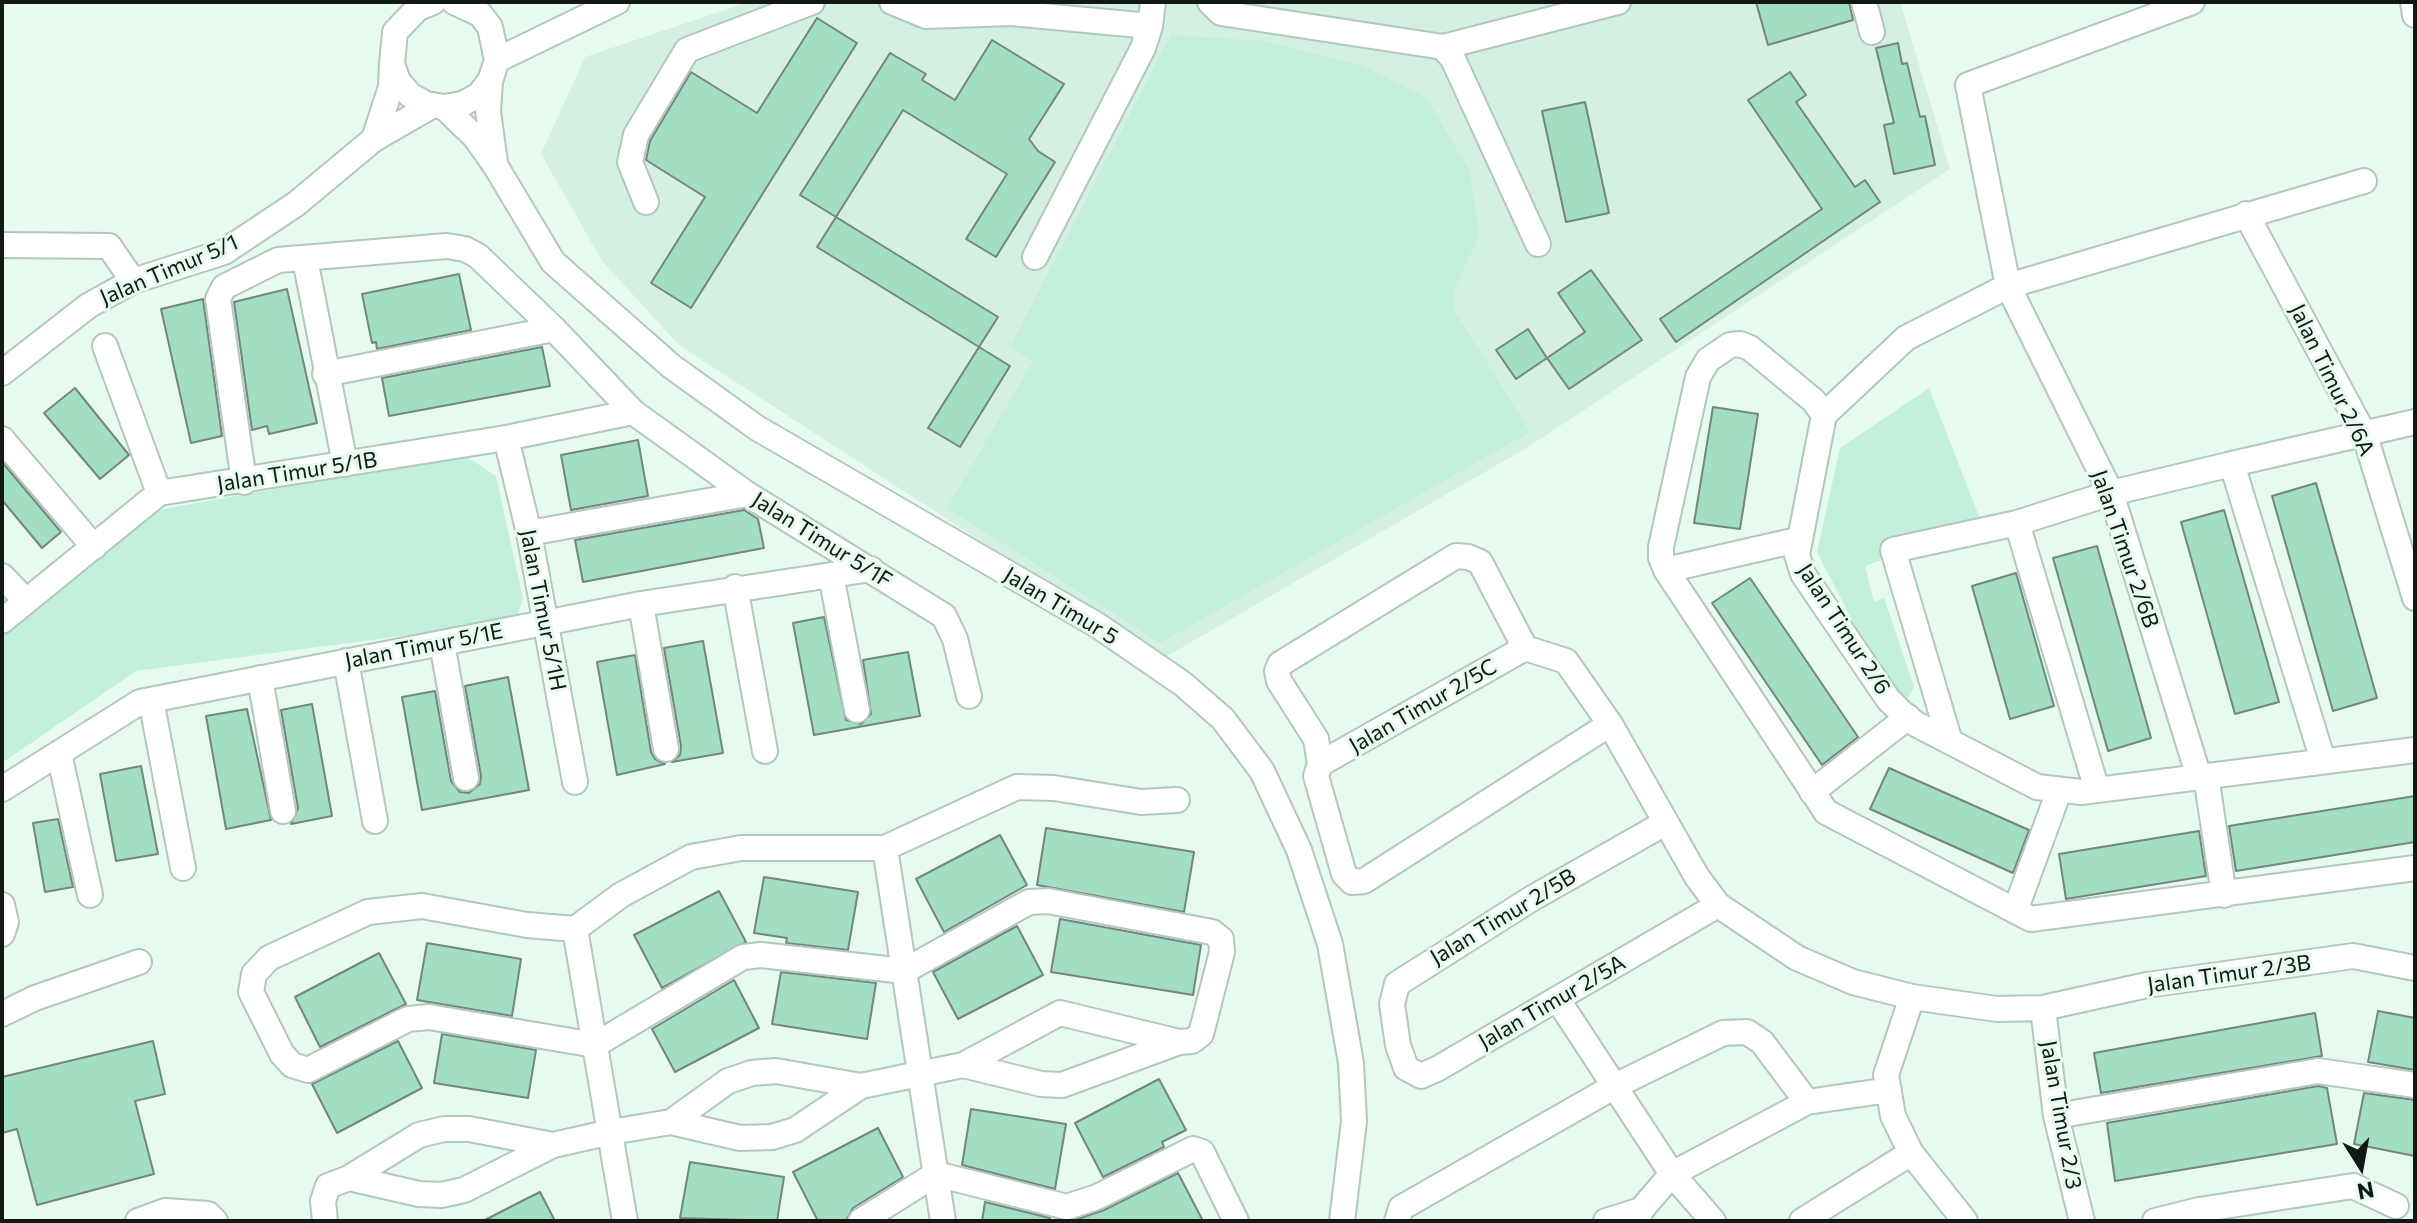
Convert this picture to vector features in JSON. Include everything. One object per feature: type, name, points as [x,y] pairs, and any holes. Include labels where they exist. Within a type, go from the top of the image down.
[{"type":"street","points":[[374,139],[391,87],[395,32],[418,8],[433,2]]},
{"type":"street","name":"Jalan Timur 5/1","points":[[2,373],[88,306],[133,281],[224,252],[296,204],[374,139],[439,106],[462,104],[479,95],[494,70],[617,2]]},
{"type":"street","points":[[646,202],[630,162],[636,135],[687,50],[812,2]]},
{"type":"street","points":[[892,2],[926,16],[1152,14],[1143,48],[1035,257]]},
{"type":"street","points":[[1210,2],[1221,13],[1443,47],[1618,2]]},
{"type":"street","points":[[1864,2],[1872,32]]},
{"type":"street","name":"Jalan Timur 2/6B","points":[[2192,2],[1968,85],[2008,286],[2111,493],[2203,776],[2224,895]]},
{"type":"street","points":[[2413,2],[2415,15]]},
{"type":"street","name":"Jalan Timur 5","points":[[466,3],[490,27],[494,70],[488,111],[495,165]]},
{"type":"street","points":[[1443,47],[1453,59],[1538,244]]},
{"type":"street","name":"Jalan Timur 5","points":[[392,64],[398,81],[410,95],[439,106],[475,137],[553,262],[671,366],[757,428],[1097,625],[1183,684],[1223,719],[1262,771],[1299,850],[1330,944],[1351,1063],[1354,1121],[1342,1221]]},
{"type":"street","points":[[2364,181],[2008,286],[1906,338],[1824,415],[1814,401],[1750,348],[1740,344],[1730,345],[1708,360],[1698,377],[1661,558],[1812,792],[1836,819],[2031,919],[2044,920],[2415,868]]},
{"type":"street","name":"Jalan Timur 2/6A","points":[[2246,214],[2365,436],[2415,598]]},
{"type":"street","points":[[2,245],[109,246],[133,281]]},
{"type":"street","name":"Jalan Timur 5/1F","points":[[244,482],[218,299],[224,287],[278,260],[447,246],[465,249],[478,256],[554,329],[633,412],[747,494],[944,616],[955,639],[969,696]]},
{"type":"street","points":[[305,259],[345,464]]},
{"type":"street","points":[[325,374],[554,329]]},
{"type":"street","points":[[2,621],[159,493],[105,346]]},
{"type":"street","name":"Jalan Timur 5/1B","points":[[159,493],[244,482],[506,438],[633,412]]},
{"type":"street","name":"Jalan Timur 2/6","points":[[1824,415],[1797,540],[1797,555],[1803,574],[1888,699],[1908,717],[1950,742],[2018,779],[2059,791],[2097,790],[2415,750]]},
{"type":"street","points":[[1950,742],[1893,550],[2017,523],[2111,493],[2415,422]]},
{"type":"street","name":"Jalan Timur 5/1H","points":[[506,438],[529,533],[575,782]]},
{"type":"street","points":[[2,439],[94,547]]},
{"type":"street","points":[[2232,464],[2323,761]]},
{"type":"street","points":[[529,533],[747,494]]},
{"type":"street","points":[[2017,523],[2097,790]]},
{"type":"street","points":[[1666,570],[1797,540]]},
{"type":"street","points":[[1610,724],[1364,881],[1352,882],[1344,874],[1316,776],[1320,764],[1316,739],[1279,681],[1277,671],[1280,664],[1456,556],[1480,562],[1525,648],[1566,661],[1610,724],[1665,823],[1718,905]]},
{"type":"street","name":"Jalan Timur 5/1E","points":[[2,789],[140,702],[641,604],[735,587],[871,569]]},
{"type":"street","points":[[831,575],[857,710]]},
{"type":"street","points":[[2,576],[26,601]]},
{"type":"street","points":[[735,587],[765,751]]},
{"type":"street","points":[[641,604],[666,749]]},
{"type":"street","points":[[442,643],[466,778]]},
{"type":"street","name":"Jalan Timur 2/5C","points":[[1320,764],[1525,648]]},
{"type":"street","points":[[346,661],[375,821]]},
{"type":"street","points":[[260,678],[283,811]]},
{"type":"street","points":[[151,700],[183,868]]},
{"type":"street","points":[[1812,792],[1908,717]]},
{"type":"street","points":[[59,753],[90,895]]},
{"type":"street","points":[[963,1065],[1041,1084],[1062,1085],[1179,1042],[1192,1041],[1201,1034],[1222,952],[1221,939],[1212,932],[1048,901],[1029,902],[904,971],[761,955],[743,957],[595,1045],[429,1017],[408,1019],[308,1070],[292,1065],[282,1054],[251,992],[254,974],[269,958],[368,912],[422,906],[527,925],[575,929],[621,895],[691,857],[741,848],[885,848],[1017,787],[1054,788],[1141,802],[1177,800]]},
{"type":"street","points":[[2015,911],[2059,791]]},
{"type":"street","name":"Jalan Timur 2/5B","points":[[1398,1045],[1392,1004],[1397,984],[1531,899],[1665,823]]},
{"type":"street","points":[[885,848],[943,1221]]},
{"type":"street","points":[[2,905],[6,922],[2,934]]},
{"type":"street","name":"Jalan Timur 2/3B","points":[[1718,905],[1797,958],[1853,982],[1912,997],[1997,1009],[2043,1008],[2147,985],[2353,956],[2415,968]]},
{"type":"street","name":"Jalan Timur 2/5A","points":[[1398,1045],[1406,1068],[1421,1076],[1558,1000],[1718,905]]},
{"type":"street","points":[[575,929],[625,1221]]},
{"type":"street","points":[[2,1014],[35,998],[139,962]]},
{"type":"street","points":[[1912,997],[1892,1049],[1886,1075],[1893,1116],[1911,1153],[1965,1221]]},
{"type":"street","points":[[1558,1000],[1672,1174],[1713,1221]]},
{"type":"street","name":"Jalan Timur 2/3","points":[[2043,1008],[2056,1116],[2082,1221]]},
{"type":"street","points":[[349,1178],[419,1194],[441,1195],[464,1190],[553,1145],[611,1132],[671,1122],[740,1138],[772,1137],[795,1130],[861,1086],[963,1065],[1060,1013],[1179,1042]]},
{"type":"street","points":[[1397,1221],[1401,1208],[1615,1086],[1723,1033],[1747,1032],[1762,1042],[1807,1102]]},
{"type":"street","points":[[671,1122],[728,1081],[752,1073],[776,1071],[861,1086]]},
{"type":"street","points":[[2056,1116],[2318,1071],[2415,1085]]},
{"type":"street","points":[[1606,1221],[1639,1216],[1672,1174],[1807,1102],[1889,1090]]},
{"type":"street","points":[[325,1221],[323,1201],[328,1186],[349,1178],[419,1135],[444,1129],[469,1129],[553,1145]]},
{"type":"street","points":[[861,1221],[936,1174],[1067,1207],[1097,1197],[1184,1151],[1202,1152],[1236,1221]]},
{"type":"street","points":[[1802,1221],[1911,1153]]},
{"type":"street","points":[[2155,1221],[2199,1210],[2353,1186],[2396,1206]]},
{"type":"street","points":[[138,1221],[165,1211],[208,1214],[215,1221]]},
{"type":"shaded area","points":[[748,2],[1900,2],[1950,169],[1528,447],[1162,659],[679,345],[602,261],[541,154],[585,57]]},
{"type":"shaded area","points":[[1171,35],[1265,41],[1361,65],[1427,98],[1470,172],[1479,235],[1454,290],[1454,310],[1530,432],[1160,643],[947,508],[1033,361],[1010,347]]},
{"type":"shaded area","points":[[1929,388],[1982,524],[1865,566],[1874,602],[1884,598],[1914,687],[1905,702],[1890,694],[1817,552],[1840,448]]},
{"type":"shaded area","points":[[464,455],[496,476],[523,599],[515,621],[136,671],[2,763],[2,633],[147,512]]},
{"type":"building","points":[[1756,2],[1849,2],[1853,20],[1768,45]]},
{"type":"building","points":[[817,18],[857,43],[691,308],[651,283],[705,197],[646,160],[650,141],[691,72],[757,113]]},
{"type":"building","points":[[992,40],[1064,84],[1029,139],[1038,151],[1055,162],[996,257],[966,239],[1007,174],[903,110],[836,217],[800,195],[890,53],[926,74],[922,80],[955,100]]},
{"type":"building","points":[[1898,43],[1902,64],[1907,63],[1920,117],[1925,116],[1935,165],[1894,174],[1884,125],[1894,123],[1876,48]]},
{"type":"building","points":[[1790,72],[1806,95],[1796,102],[1855,187],[1865,180],[1880,202],[1676,342],[1660,319],[1822,209],[1748,100]]},
{"type":"building","points":[[1585,102],[1609,213],[1566,222],[1542,111]]},
{"type":"building","points":[[836,217],[998,317],[979,347],[817,247]]},
{"type":"building","points":[[1591,270],[1642,340],[1569,389],[1547,358],[1585,332],[1558,293]]},
{"type":"building","points":[[459,274],[471,330],[377,349],[376,342],[372,343],[362,294]]},
{"type":"building","points":[[287,289],[317,423],[269,434],[267,426],[252,430],[234,302]]},
{"type":"building","points":[[203,299],[222,436],[191,443],[161,309]]},
{"type":"building","points":[[1528,329],[1547,358],[1516,379],[1496,350]]},
{"type":"building","points":[[542,347],[550,386],[389,416],[382,378]]},
{"type":"building","points":[[979,347],[1010,366],[960,447],[928,428]]},
{"type":"building","points":[[75,388],[129,455],[100,479],[44,413]]},
{"type":"building","points":[[1713,407],[1758,414],[1740,529],[1694,523]]},
{"type":"building","points":[[638,440],[648,496],[571,510],[561,455]]},
{"type":"building","points":[[2,462],[61,532],[42,548],[2,500]]},
{"type":"building","points":[[2316,483],[2377,698],[2333,711],[2272,496]]},
{"type":"building","points":[[744,510],[758,519],[764,548],[583,582],[575,540]]},
{"type":"building","points":[[2224,510],[2279,702],[2235,714],[2181,522]]},
{"type":"building","points":[[2097,546],[2151,738],[2108,751],[2053,558]]},
{"type":"building","points":[[2016,573],[2054,706],[2010,719],[1972,586]]},
{"type":"building","points":[[1750,578],[1858,737],[1822,765],[1712,603]]},
{"type":"building","points":[[824,617],[846,720],[861,724],[871,714],[863,660],[908,652],[920,716],[814,735],[793,623]]},
{"type":"building","points":[[703,641],[723,753],[672,762],[680,755],[681,746],[664,648]]},
{"type":"building","points":[[635,655],[651,752],[655,759],[665,764],[617,775],[597,662]]},
{"type":"building","points":[[508,677],[529,790],[422,810],[402,697],[435,691],[451,781],[460,792],[469,793],[480,784],[481,776],[465,686]]},
{"type":"building","points":[[312,704],[332,816],[291,824],[298,808],[281,710]]},
{"type":"building","points":[[247,709],[271,820],[226,829],[206,716]]},
{"type":"building","points":[[141,766],[158,854],[116,861],[100,774]]},
{"type":"building","points":[[1889,768],[2029,830],[2013,873],[1870,809]]},
{"type":"building","points":[[2415,796],[2415,842],[2236,871],[2229,826]]},
{"type":"building","points":[[58,819],[73,887],[45,892],[33,823]]},
{"type":"building","points":[[1046,828],[1194,852],[1184,912],[1037,885]]},
{"type":"building","points":[[2199,831],[2206,876],[2066,899],[2059,854]]},
{"type":"building","points":[[1000,835],[1027,885],[944,932],[916,879]]},
{"type":"building","points":[[764,877],[858,892],[848,950],[786,943],[787,938],[754,933]]},
{"type":"building","points":[[719,891],[746,942],[662,988],[634,935]]},
{"type":"building","points":[[1060,919],[1201,945],[1193,995],[1051,972]]},
{"type":"building","points":[[1017,926],[1043,975],[958,1019],[933,972]]},
{"type":"building","points":[[427,943],[521,959],[512,1016],[417,1000]]},
{"type":"building","points":[[379,953],[406,1004],[320,1047],[295,997]]},
{"type":"building","points":[[781,972],[876,983],[867,1039],[772,1024]]},
{"type":"building","points":[[734,980],[759,1028],[675,1072],[652,1029]]},
{"type":"building","points":[[2378,1011],[2415,1018],[2415,1070],[2368,1062]]},
{"type":"building","points":[[2315,1013],[2322,1056],[2101,1093],[2094,1053]]},
{"type":"building","points":[[442,1034],[536,1050],[528,1098],[434,1083]]},
{"type":"building","points":[[153,1041],[165,1094],[135,1101],[154,1174],[37,1205],[17,1129],[2,1133],[2,1077]]},
{"type":"building","points":[[398,1041],[422,1088],[337,1133],[312,1084]]},
{"type":"building","points":[[1159,1079],[1186,1130],[1162,1142],[1164,1147],[1103,1177],[1075,1123]]},
{"type":"building","points":[[2318,1086],[2327,1088],[2337,1144],[2115,1181],[2107,1123]]},
{"type":"building","points":[[2364,1093],[2415,1100],[2415,1156],[2354,1144]]},
{"type":"building","points":[[971,1109],[1066,1124],[1055,1189],[962,1165]]},
{"type":"building","points":[[878,1128],[903,1177],[853,1208],[846,1221],[818,1221],[793,1172]]},
{"type":"building","points":[[690,1162],[784,1177],[777,1221],[680,1218]]},
{"type":"building","points":[[1178,1173],[1203,1221],[1072,1221],[1104,1210]]},
{"type":"building","points":[[540,1192],[555,1221],[483,1221],[518,1203]]},
{"type":"building","points":[[985,1202],[1050,1218],[1050,1221],[982,1221]]}]
